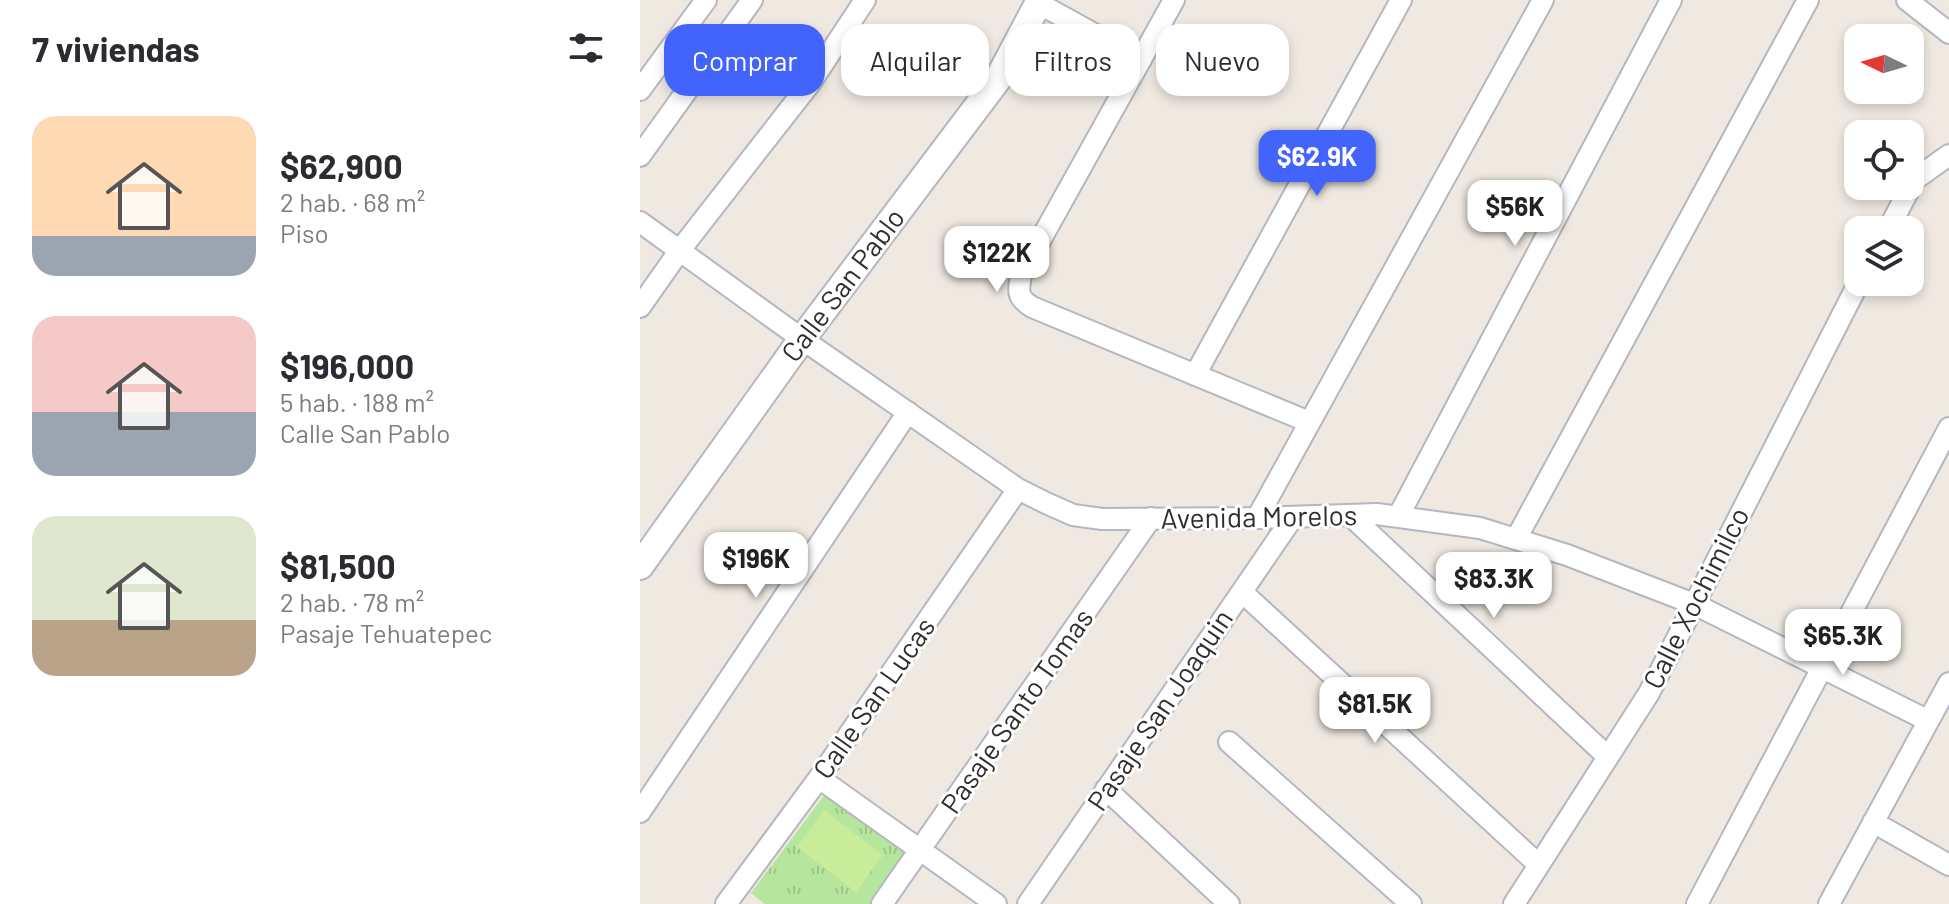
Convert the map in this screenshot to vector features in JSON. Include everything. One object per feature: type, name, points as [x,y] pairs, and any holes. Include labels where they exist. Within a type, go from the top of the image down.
[{"type":"street","points":[[640,90],[706,0]]},
{"type":"street","points":[[640,156],[752,0]]},
{"type":"street","points":[[640,307],[680,250],[811,82],[865,0]]},
{"type":"street","points":[[1174,0],[1021,275],[1019,295],[1032,307],[1309,422]]},
{"type":"street","points":[[1195,375],[1401,0]]},
{"type":"street","points":[[1257,518],[1543,0]]},
{"type":"street","points":[[1398,517],[1671,0]]},
{"type":"street","points":[[1516,539],[1808,0]]},
{"type":"street","points":[[1907,0],[1949,33]]},
{"type":"street","points":[[1039,2],[1141,60]]},
{"type":"street","name":"Calle San Pablo","points":[[640,566],[802,339],[998,79],[1039,2]]},
{"type":"street","points":[[1895,216],[1914,180],[1949,155]]},
{"type":"street","name":"Avenida Morelos","points":[[640,222],[1018,489],[1073,515],[1102,519],[1377,514],[1480,528],[1567,555],[1694,604],[1927,720]]},
{"type":"street","name":"Calle Xochimilco","points":[[1514,904],[1649,693],[1852,296]]},
{"type":"street","points":[[640,812],[908,412]]},
{"type":"street","points":[[1697,904],[1949,428]]},
{"type":"street","name":"Calle San Lucas","points":[[726,904],[819,778],[1018,489]]},
{"type":"street","points":[[1350,515],[1608,757]]},
{"type":"street","name":"Pasaje San Joaquin","points":[[1028,904],[1293,517]]},
{"type":"street","name":"Pasaje Santo Tomas","points":[[882,904],[1151,518]]},
{"type":"street","points":[[1242,592],[1539,865]]},
{"type":"street","points":[[1829,904],[1949,683]]},
{"type":"street","points":[[1229,742],[1411,904]]},
{"type":"street","points":[[819,778],[996,904]]},
{"type":"street","points":[[1106,789],[1229,904]]},
{"type":"street","points":[[1873,822],[1949,865]]},
{"type":"green space","points":[[828,790],[915,853],[878,904],[765,904],[751,893]]},
{"type":"green space","points":[[824,810],[883,855],[856,892],[797,847]]}]
